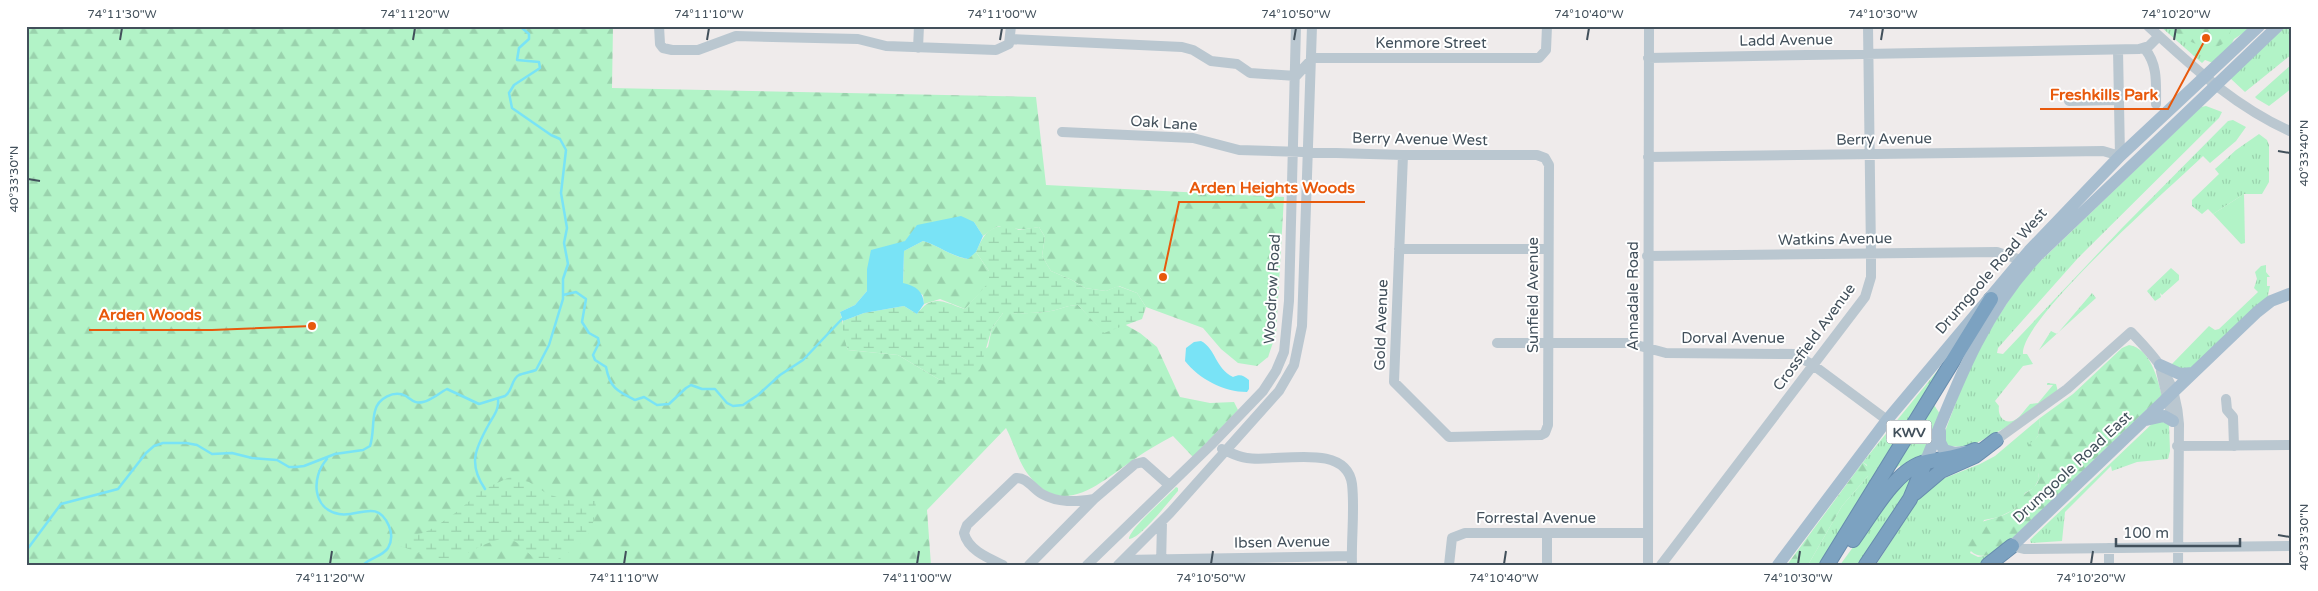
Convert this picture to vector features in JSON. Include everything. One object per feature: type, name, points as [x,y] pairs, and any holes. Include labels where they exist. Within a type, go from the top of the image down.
[{"type":"highway","name":"KWV","points":[[1827,565],[1991,299]]},
{"type":"highway","points":[[1910,499],[1927,481],[1941,471],[1974,456],[1996,440]]},
{"type":"highway","points":[[1835,565],[1898,480],[1910,469],[1926,463],[1958,458],[1975,450]]},
{"type":"highway","name":"KWV","points":[[1866,565],[1910,499],[1926,463]]},
{"type":"highway","points":[[1988,565],[2012,546]]},
{"type":"main road","name":"Drumgoole Road West","points":[[1778,565],[1887,420],[1946,348],[1991,299],[2021,260],[2120,156],[2259,26]]},
{"type":"main road","name":"Drumgoole Road West","points":[[1926,463],[1978,337],[2016,279],[2036,256],[2278,26]]},
{"type":"main road","name":"Drumgoole Road East","points":[[1994,565],[2266,305],[2292,293]]},
{"type":"main road","points":[[2160,365],[2180,374],[2193,373]]},
{"type":"main road","points":[[2144,421],[2164,416],[2173,421]]},
{"type":"main road","points":[[1940,427],[1940,442],[1944,450],[1955,453],[1975,450],[1996,440]]},
{"type":"street","points":[[659,26],[660,44],[663,48],[672,50],[698,50],[736,36],[858,39],[880,46],[996,50],[1006,47],[1010,39],[1011,26]]},
{"type":"street","points":[[918,48],[919,26]]},
{"type":"street","name":"Woodrow Road","points":[[1087,565],[1211,445],[1263,391],[1276,372],[1284,352],[1289,301],[1296,26]]},
{"type":"street","name":"Woodrow Road","points":[[1120,562],[1162,522],[1227,451],[1279,391],[1294,365],[1302,326],[1313,58],[1312,26]]},
{"type":"street","name":"Kenmore Street","points":[[1313,58],[1533,59],[1543,55],[1546,50],[1547,26]]},
{"type":"street","name":"Annadale Road","points":[[1648,565],[1647,256],[1649,26]]},
{"type":"street","name":"Crossfield Avenue","points":[[1661,565],[1869,288],[1871,254],[1868,26]]},
{"type":"street","points":[[2148,26],[2204,78],[2249,110],[2292,132]]},
{"type":"street","points":[[2156,104],[2155,69],[2152,58],[2145,49],[2159,36]]},
{"type":"street","points":[[1010,39],[1182,47],[1193,50],[1212,61],[1237,64],[1250,73],[1296,76],[1313,58]]},
{"type":"street","name":"Ladd Avenue","points":[[1648,58],[2145,49]]},
{"type":"street","points":[[2118,50],[2120,156]]},
{"type":"street","points":[[2070,101],[2118,100]]},
{"type":"street","name":"Oak Lane","points":[[1062,132],[1193,138],[1239,150],[1293,152]]},
{"type":"street","name":"Berry Avenue","points":[[1648,157],[2103,151],[2120,156]]},
{"type":"street","name":"Berry Avenue West","points":[[1293,152],[1403,155],[1536,155],[1545,158]]},
{"type":"street","name":"Gold Avenue","points":[[1403,155],[1394,382],[1449,437],[1536,436],[1545,433]]},
{"type":"street","name":"Sunfield Avenue","points":[[1545,158],[1549,165],[1548,424],[1545,433]]},
{"type":"street","points":[[1399,249],[1548,249]]},
{"type":"street","name":"Watkins Avenue","points":[[1647,256],[1997,252],[2021,260]]},
{"type":"street","points":[[1996,440],[2067,389],[2131,332],[2167,374],[2177,441]]},
{"type":"street","name":"Dorval Avenue","points":[[1497,343],[1629,343],[1666,353],[1789,353],[1799,355],[1887,420]]},
{"type":"street","points":[[2170,396],[2178,420],[2178,565]]},
{"type":"street","points":[[2226,399],[2227,410],[2232,417],[2234,446]]},
{"type":"street","points":[[2177,441],[2234,446],[2292,445]]},
{"type":"street","points":[[1211,445],[1247,458],[1323,458],[1340,463],[1348,472],[1352,485],[1352,560]]},
{"type":"street","points":[[1029,565],[1094,500],[1139,462],[1146,464],[1169,485]]},
{"type":"street","points":[[1003,565],[982,555],[966,540],[964,533],[967,525],[1013,479],[1022,478],[1036,490],[1052,498],[1075,502],[1094,500]]},
{"type":"street","points":[[1162,522],[1162,562]]},
{"type":"street","name":"Forrestal Avenue","points":[[1450,565],[1450,543],[1456,535],[1465,533],[1648,533]]},
{"type":"street","points":[[1547,533],[1547,565]]},
{"type":"street","points":[[2012,546],[2024,549],[2292,546]]},
{"type":"street","points":[[2109,548],[2109,565]]},
{"type":"street","name":"Ibsen Avenue","points":[[1120,562],[1352,560]]},
{"type":"green space","points":[[26,26],[613,26],[612,88],[1036,97],[1046,185],[1284,197],[1276,334],[1268,357],[1257,366],[1238,363],[1221,349],[1203,328],[1146,307],[1137,293],[1119,286],[1106,291],[1085,288],[1051,271],[1042,256],[1045,237],[1039,227],[1020,229],[1000,226],[983,236],[974,222],[905,241],[867,269],[867,291],[855,305],[840,312],[848,350],[898,355],[940,380],[988,347],[992,328],[1003,313],[1045,312],[1078,305],[1104,332],[1124,324],[1140,333],[1157,347],[1180,397],[1210,403],[1234,402],[1238,410],[1193,457],[1173,436],[1145,452],[1095,486],[1081,493],[1067,496],[1053,494],[1039,486],[1022,465],[1006,428],[927,510],[931,565],[26,565]]},
{"type":"green space","points":[[2160,26],[2254,26],[2234,39],[2230,47],[2213,63],[2205,60],[2202,63]]},
{"type":"green space","points":[[2169,26],[2242,26],[2232,28],[2225,42],[2219,46],[2212,47],[2187,40]]},
{"type":"green space","points":[[2286,26],[2292,26],[2292,54],[2245,92],[2230,78]]},
{"type":"green space","points":[[2292,64],[2292,88],[2269,106],[2255,97]]},
{"type":"green space","points":[[2206,106],[2222,112],[2219,118],[2078,258],[1998,348],[1997,353],[2003,354],[2122,228],[2228,121],[2233,120],[2246,127],[2236,141],[2210,163],[2203,156],[2100,253],[2070,284],[2029,337],[2023,354],[2027,354],[2033,364],[2023,366],[1995,401],[1999,406],[2002,418],[2011,421],[2019,417],[2030,404],[2038,403],[2053,385],[2047,385],[2047,383],[2056,384],[2058,392],[2016,422],[1969,447],[1946,446],[1944,434],[1975,352],[2025,276],[2201,107]]},
{"type":"green space","points":[[2259,134],[2267,140],[2269,145],[2269,182],[2262,194],[2244,194],[2213,214],[2208,209],[2202,214],[2192,206],[2192,200],[2219,174],[2215,169],[2236,150]]},
{"type":"green space","points":[[2244,194],[2245,243],[2241,244],[2213,214]]},
{"type":"green space","points":[[1008,225],[1019,230],[1039,227],[1045,237],[1042,256],[1051,271],[1085,288],[1106,291],[1118,286],[1137,293],[1146,307],[1142,319],[1104,333],[1078,305],[1045,312],[1003,313],[992,328],[980,369],[961,383],[940,380],[898,355],[848,350],[843,335],[843,321],[864,313],[904,306],[917,314],[928,303],[934,301],[945,302],[965,309],[989,282],[989,271],[976,252],[984,236],[991,230]]},
{"type":"green space","points":[[923,241],[967,259],[976,252],[989,271],[990,282],[965,309],[940,299],[924,304],[923,295],[903,284],[904,251]]},
{"type":"green space","points":[[2266,265],[2266,272],[2270,277],[2267,277],[2267,286],[2270,286],[2268,295],[2270,299],[2188,371],[2171,365],[2209,326],[2215,330],[2219,329],[2258,292],[2254,288],[2257,279],[2255,272],[2261,266]]},
{"type":"green space","points":[[2171,268],[2179,275],[2179,280],[2162,295],[2160,293],[2161,297],[2155,301],[2147,291]]},
{"type":"green space","points":[[2092,293],[2096,298],[2059,332]]},
{"type":"green space","points":[[2051,331],[2057,334],[2039,350]]},
{"type":"green space","points":[[2129,345],[2143,352],[2148,358],[2162,395],[1996,554],[1984,556],[1972,552],[1966,543],[1965,537],[1969,531],[1980,523],[2013,510],[2025,494],[2038,483],[2038,472],[2029,458],[2028,447],[2038,436],[2040,418],[2073,394],[2122,348]]},
{"type":"green space","points":[[1951,354],[1833,543],[1818,565],[1808,565],[1842,506],[1868,476],[1867,465],[1863,462]]},
{"type":"green space","points":[[1934,405],[1940,414],[1923,460],[1901,470],[1900,465],[1894,470]]},
{"type":"green space","points":[[2040,418],[2038,436],[2035,440],[2039,479],[2034,488],[2025,493],[2021,503],[2013,510],[1999,517],[1984,520],[1970,553],[1978,557],[1996,554],[1984,565],[1876,565],[1920,496],[1940,480],[1995,456]]},
{"type":"green space","points":[[2156,420],[2169,424],[2170,451],[2168,459],[2137,462],[2112,471],[2111,466],[2065,512],[2062,541],[2031,543],[2030,540]]},
{"type":"green space","points":[[1863,462],[1869,468],[1868,476],[1842,506],[1808,565],[1787,565]]},
{"type":"green space","points":[[1918,472],[1891,519],[1858,565],[1840,565],[1896,488]]},
{"type":"green space","points":[[510,477],[529,482],[546,493],[565,500],[596,501],[592,527],[579,545],[563,556],[548,562],[537,559],[515,541],[509,539],[495,540],[458,557],[443,560],[437,560],[399,546],[398,542],[401,537],[423,533],[435,527],[458,511],[482,490]]},
{"type":"green space","points":[[1176,487],[1178,491],[1154,519],[1140,533],[1129,539],[1141,521]]},
{"type":"water","points":[[961,216],[974,222],[983,236],[976,252],[968,259],[956,256],[923,241],[904,251],[903,283],[918,290],[923,299],[924,304],[917,314],[904,306],[864,313],[843,321],[840,312],[855,305],[867,291],[867,269],[871,250],[905,241],[917,225]]},
{"type":"water","points":[[1201,341],[1206,344],[1227,373],[1233,377],[1241,376],[1249,380],[1247,392],[1221,387],[1205,379],[1191,368],[1185,361],[1186,348],[1194,342]]},
{"type":"waterway","points":[[26,551],[61,504],[118,489],[146,453],[154,446],[163,443],[186,443],[197,445],[212,454],[232,453],[252,458],[277,460],[289,467],[304,466],[335,454],[363,450],[370,446],[375,411],[379,402],[387,396],[401,394],[420,402],[429,400],[447,389],[479,404],[505,396],[508,394],[516,377],[536,370],[549,345],[563,299],[563,279],[568,264],[564,243],[567,228],[561,193],[566,150],[560,139],[551,135],[512,108],[509,93],[514,85],[540,68],[539,62],[517,60],[519,48],[529,39],[529,34],[522,28],[515,26]]},
{"type":"waterway","points":[[563,295],[576,292],[586,299],[582,322],[589,333],[598,338],[599,343],[593,355],[595,360],[606,367],[615,388],[635,400],[644,397],[657,405],[669,404],[691,385],[702,389],[715,389],[727,403],[733,406],[743,405],[758,395],[780,375],[803,360],[842,319]]},
{"type":"waterway","points":[[485,489],[476,472],[475,456],[480,441],[497,409],[498,399]]},
{"type":"waterway","points":[[327,459],[318,474],[317,483],[319,499],[323,506],[330,511],[346,515],[367,511],[379,513],[390,529],[391,540],[388,548],[363,565]]},
{"type":"place","name":"Freshkills Park","points":[[2206,38]]},
{"type":"place","name":"Arden Heights Woods","points":[[1163,277]]},
{"type":"place","name":"Arden Woods","points":[[312,326]]}]
